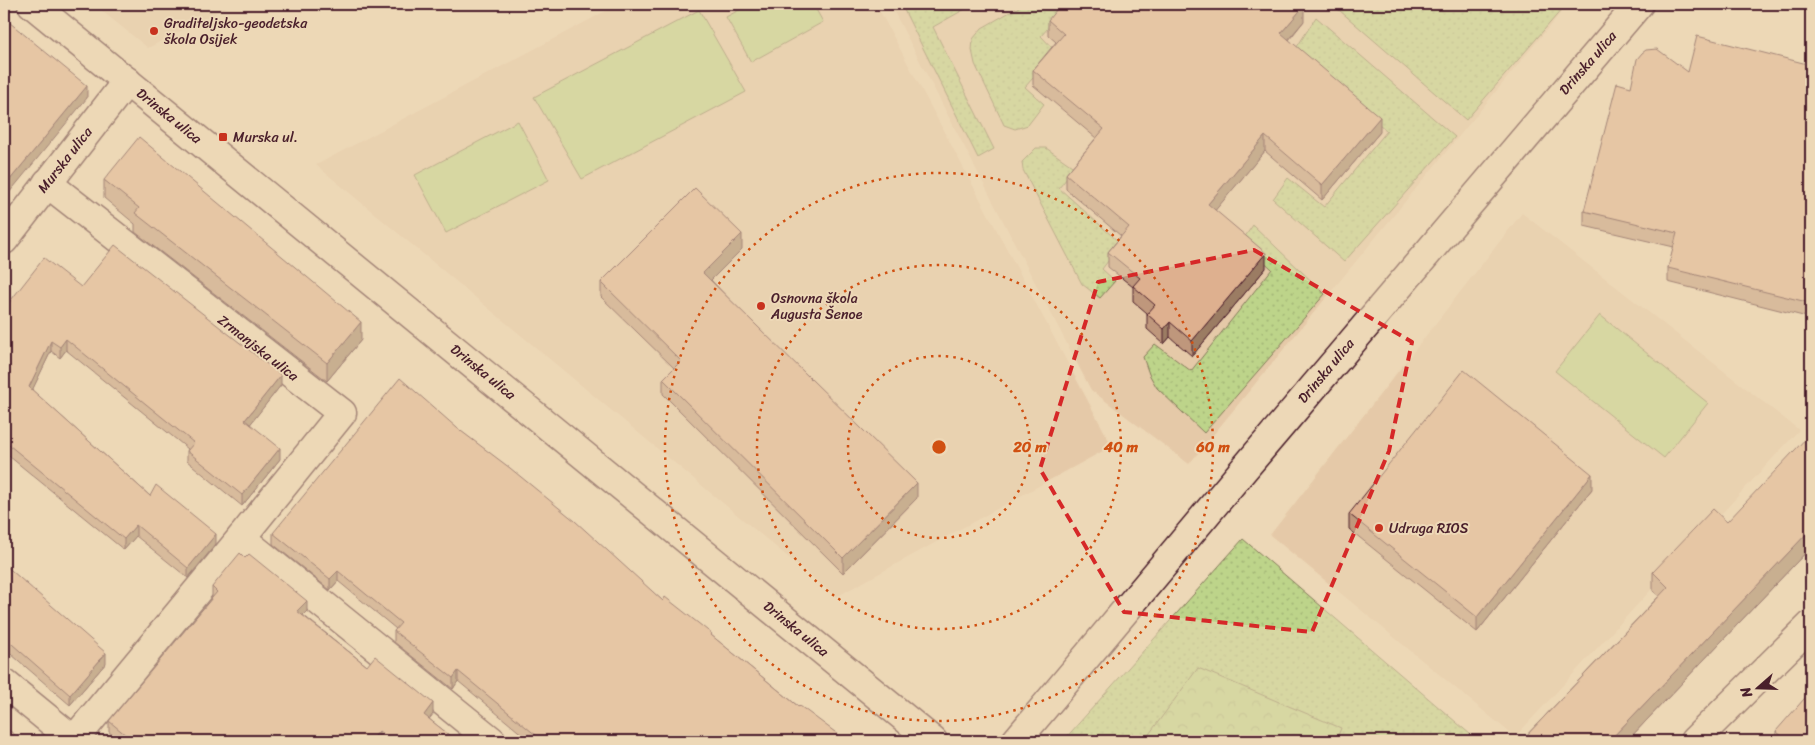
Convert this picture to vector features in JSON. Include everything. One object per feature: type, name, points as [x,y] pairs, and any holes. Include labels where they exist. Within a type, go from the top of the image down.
[{"type":"street","name":"Drinska ulica","points":[[32,4],[933,741]]},
{"type":"street","name":"Drinska ulica","points":[[1016,741],[1639,4]]},
{"type":"street","name":"Murska ulica","points":[[4,240],[127,82]]},
{"type":"street","name":"Zrmanjska ulica","points":[[47,183],[342,413],[74,741]]},
{"type":"street","points":[[241,538],[492,741]]},
{"type":"street","points":[[1694,741],[1811,625]]},
{"type":"street","points":[[4,684],[74,741]]},
{"type":"highlighted area","points":[[1254,250],[1412,342],[1389,451],[1312,632],[1124,612],[1040,469],[1098,282]]},
{"type":"shaded area","name":"Graditeljsko-geodetska škola Osijek","points":[[93,4],[233,4],[148,48]]},
{"type":"shaded area","name":"Osnovna škola Augusta Šenoe","points":[[619,4],[876,4],[1112,446],[836,597],[316,165]]},
{"type":"shaded area","points":[[890,4],[1568,4],[1189,464],[1091,390]]},
{"type":"shaded area","points":[[1522,213],[1799,430],[1515,737],[1270,535]]},
{"type":"green space","points":[[750,4],[813,4],[823,22],[751,62],[726,17]]},
{"type":"green space","points":[[901,4],[974,4],[933,27],[994,149],[978,158]]},
{"type":"green space","points":[[1024,4],[1069,4],[1041,36],[1056,52],[1025,87],[1044,104],[1028,125],[1015,129],[1004,125],[975,64],[972,50],[973,39],[982,28]]},
{"type":"green space","points":[[1332,4],[1558,4],[1563,8],[1466,120]]},
{"type":"green space","points":[[699,10],[746,92],[582,179],[534,97]]},
{"type":"green space","points":[[1316,17],[1455,137],[1344,262],[1273,199],[1288,178],[1324,207],[1387,131],[1295,50]]},
{"type":"green space","points":[[518,121],[549,180],[446,233],[415,175]]},
{"type":"green space","points":[[1036,148],[1046,148],[1075,168],[1059,188],[1121,244],[1102,269],[1115,281],[1100,298],[1082,284],[1023,170],[1022,162]]},
{"type":"green space","points":[[1253,225],[1325,294],[1204,433],[1157,388],[1149,374],[1143,357],[1155,344],[1191,371],[1272,269],[1242,241]]},
{"type":"green space","points":[[1600,315],[1708,403],[1664,458],[1555,371]]},
{"type":"green space","points":[[1243,539],[1478,741],[1063,741]]},
{"type":"green space","points":[[1198,668],[1341,728],[1336,741],[1144,741]]},
{"type":"building","points":[[1061,4],[1301,4],[1304,6],[1281,33],[1380,117],[1322,185],[1265,136],[1208,204],[1266,253],[1192,341],[1170,322],[1164,329],[1147,314],[1155,305],[1133,286],[1140,278],[1108,252],[1129,227],[1066,174],[1104,129],[1033,70],[1064,34],[1048,20]]},
{"type":"building","points":[[4,18],[87,86],[4,187]]},
{"type":"building","points":[[1697,36],[1811,65],[1811,303],[1668,268],[1677,233],[1584,211],[1617,83],[1631,87],[1637,59],[1646,50],[1657,49],[1688,72]]},
{"type":"building","points":[[139,137],[361,322],[327,363],[135,213],[139,208],[104,180]]},
{"type":"building","points":[[695,188],[742,234],[703,273],[917,483],[843,558],[663,379],[681,361],[601,282]]},
{"type":"building","points":[[115,245],[281,375],[245,420],[280,448],[242,495],[187,451],[194,443],[66,339],[60,347],[51,341],[29,387],[150,496],[156,485],[216,534],[188,568],[136,525],[124,539],[4,441],[4,309],[44,258],[81,287]]},
{"type":"building","points":[[1464,370],[1592,474],[1477,617],[1349,514]]},
{"type":"building","points":[[400,378],[457,428],[575,521],[663,601],[665,597],[799,707],[847,741],[543,741],[458,671],[453,678],[394,631],[401,623],[338,571],[330,579],[273,533]]},
{"type":"building","points":[[1811,433],[1811,529],[1609,741],[1527,741],[1524,738],[1668,587],[1653,572],[1713,509],[1727,522]]},
{"type":"building","points":[[240,553],[245,558],[249,554],[307,601],[297,611],[367,666],[375,656],[433,703],[424,715],[457,741],[392,741],[379,731],[371,741],[133,741],[109,721],[217,592],[212,587]]},
{"type":"building","points":[[4,564],[106,653],[70,695],[4,637]]},
{"type":"building","points":[[1811,691],[1811,741],[1787,741],[1776,731]]},
{"type":"building","points":[[4,726],[22,741],[4,741]]},
{"type":"place","name":"Graditeljsko-geodetska škola Osijek","points":[[154,31]]},
{"type":"place","name":"Murska ul.","points":[[223,137]]},
{"type":"place","name":"Osnovna škola Augusta Šenoe","points":[[761,306]]},
{"type":"place","name":"Udruga RIOS","points":[[1379,528]]}]
